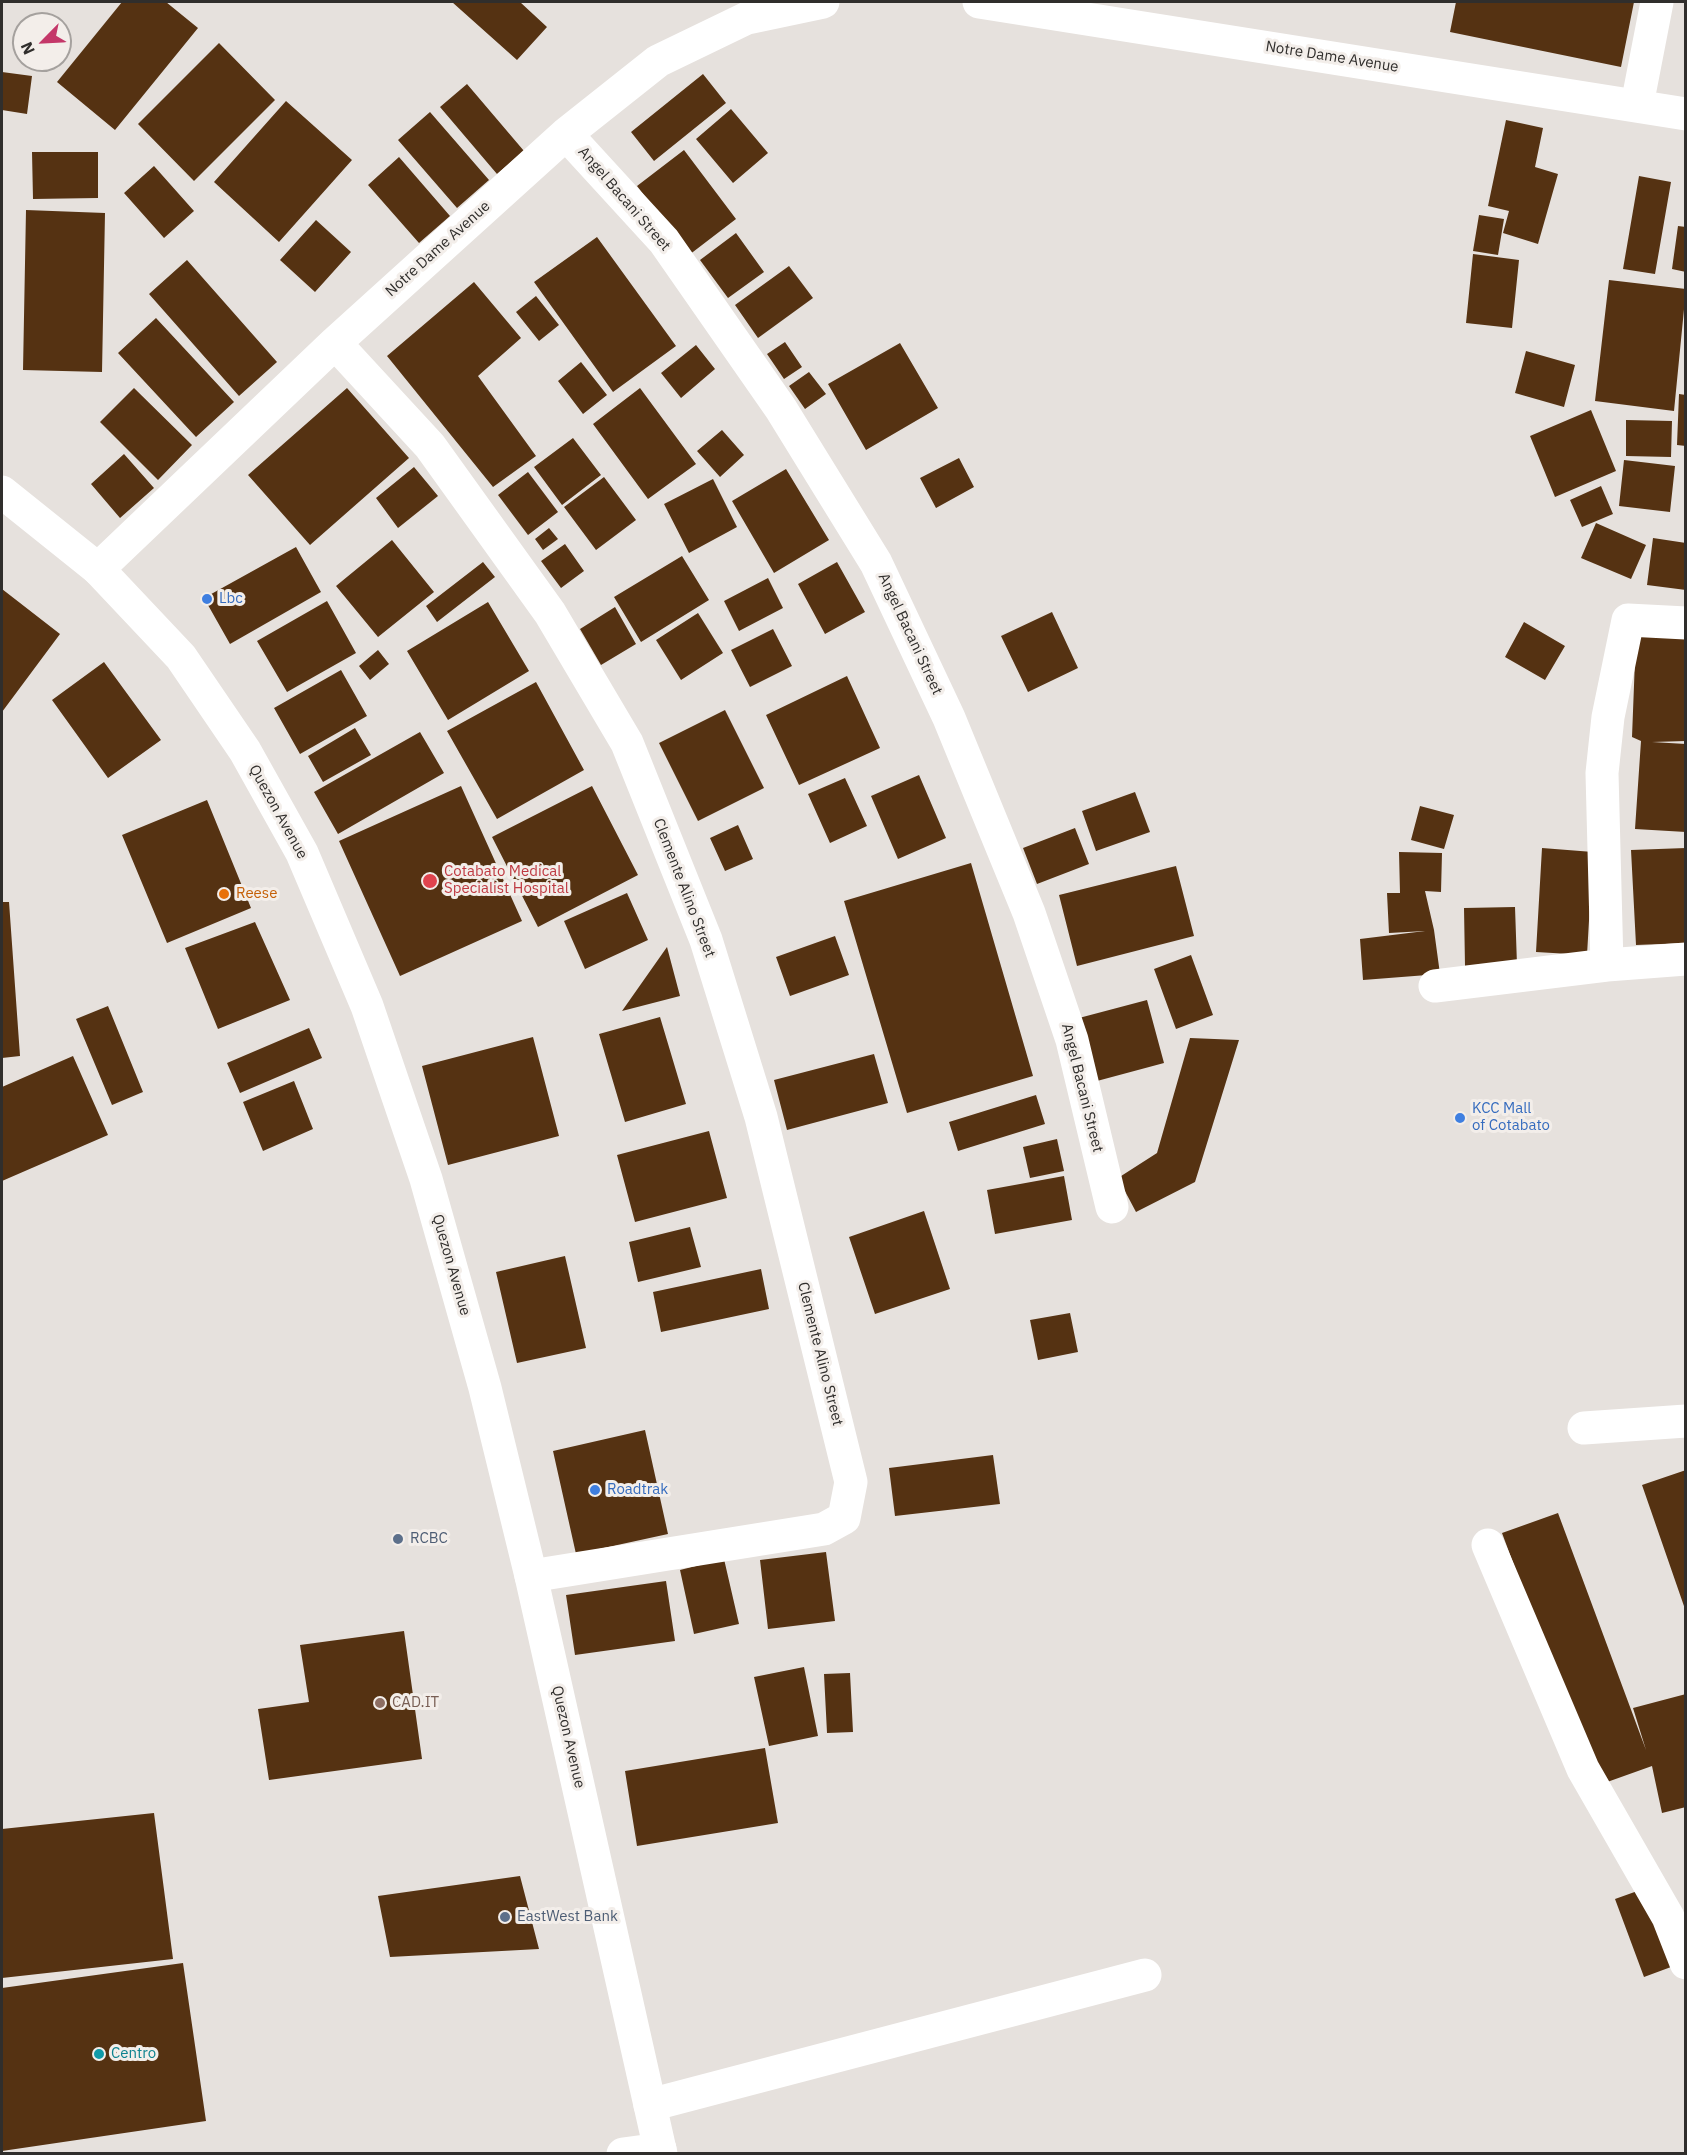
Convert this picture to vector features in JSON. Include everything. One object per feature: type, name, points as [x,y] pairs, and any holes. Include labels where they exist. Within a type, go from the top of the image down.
[{"type":"street","name":"Notre Dame Avenue","points":[[98,569],[335,343],[566,134],[658,61],[747,18],[823,2]]},
{"type":"street","name":"Notre Dame Avenue","points":[[979,2],[1086,10],[1339,72],[1637,105],[1686,114]]},
{"type":"street","points":[[1637,105],[1657,2]]},
{"type":"street","name":"Angel Bacani Street","points":[[566,134],[664,241],[781,410],[876,563],[950,718],[1029,913],[1072,1040],[1112,1208]]},
{"type":"street","name":"Clemente Alino Street","points":[[335,343],[430,446],[550,613],[627,743],[706,940],[761,1117],[851,1482],[844,1518],[824,1528],[531,1576]]},
{"type":"street","name":"Quezon Avenue","points":[[2,492],[98,569],[181,657],[245,751],[302,853],[367,1006],[426,1179],[486,1388],[531,1576],[661,2151]]},
{"type":"street","points":[[1607,965],[1602,773],[1608,717],[1628,620],[1686,622]]},
{"type":"street","points":[[1435,986],[1607,965],[1686,959]]},
{"type":"street","points":[[1584,1428],[1686,1421]]},
{"type":"street","points":[[1488,1545],[1583,1769],[1677,1915],[1686,1963]]},
{"type":"street","points":[[650,2105],[1145,1975]]},
{"type":"street","points":[[622,2154],[661,2151]]},
{"type":"building","points":[[122,2],[166,2],[198,28],[115,130],[57,82],[65,72],[72,72],[72,64]]},
{"type":"building","points":[[452,2],[520,2],[547,27],[517,60]]},
{"type":"building","points":[[1456,2],[1634,2],[1621,67],[1450,32]]},
{"type":"building","points":[[219,43],[275,100],[194,181],[138,124]]},
{"type":"building","points":[[2,72],[32,76],[27,114],[2,110]]},
{"type":"building","points":[[703,74],[726,103],[654,161],[631,132]]},
{"type":"building","points":[[467,84],[524,151],[497,174],[440,107]]},
{"type":"building","points":[[286,101],[352,160],[279,242],[214,182]]},
{"type":"building","points":[[731,109],[768,153],[733,183],[696,139]]},
{"type":"building","points":[[430,112],[489,180],[457,208],[398,140]]},
{"type":"building","points":[[1506,120],[1543,128],[1535,167],[1558,174],[1538,244],[1503,233],[1509,211],[1488,206]]},
{"type":"building","points":[[684,150],[736,219],[689,255],[637,186]]},
{"type":"building","points":[[32,152],[98,152],[98,198],[33,199]]},
{"type":"building","points":[[399,157],[450,216],[419,243],[368,185]]},
{"type":"building","points":[[154,166],[194,211],[164,238],[124,193]]},
{"type":"building","points":[[1639,176],[1671,182],[1655,274],[1623,269]]},
{"type":"building","points":[[26,210],[105,213],[102,372],[23,370]]},
{"type":"building","points":[[1479,215],[1504,219],[1498,255],[1473,251]]},
{"type":"building","points":[[316,220],[351,252],[315,292],[280,260]]},
{"type":"building","points":[[1678,226],[1686,227],[1686,272],[1672,269]]},
{"type":"building","points":[[736,233],[764,272],[728,298],[700,260]]},
{"type":"building","points":[[597,237],[676,346],[613,392],[534,282]]},
{"type":"building","points":[[1473,254],[1519,260],[1512,328],[1466,323]]},
{"type":"building","points":[[187,260],[277,362],[239,396],[149,294]]},
{"type":"building","points":[[789,266],[813,298],[758,338],[735,305]]},
{"type":"building","points":[[1609,280],[1686,289],[1674,411],[1595,401]]},
{"type":"building","points":[[474,282],[521,338],[478,376],[536,456],[493,487],[387,356]]},
{"type":"building","points":[[536,296],[559,325],[539,341],[516,312]]},
{"type":"building","points":[[156,318],[234,402],[196,437],[118,353]]},
{"type":"building","points":[[785,342],[802,367],[784,379],[767,354]]},
{"type":"building","points":[[900,343],[938,408],[866,450],[828,384]]},
{"type":"building","points":[[696,345],[715,369],[681,398],[661,373]]},
{"type":"building","points":[[1526,351],[1575,365],[1564,407],[1515,393]]},
{"type":"building","points":[[581,362],[607,395],[583,414],[558,381]]},
{"type":"building","points":[[809,372],[826,394],[805,409],[789,386]]},
{"type":"building","points":[[134,388],[192,445],[158,480],[100,422]]},
{"type":"building","points":[[347,388],[409,458],[310,545],[248,475]]},
{"type":"building","points":[[640,388],[696,464],[648,499],[593,424]]},
{"type":"building","points":[[1679,394],[1686,395],[1686,446],[1677,445]]},
{"type":"building","points":[[1591,410],[1616,471],[1555,497],[1530,436]]},
{"type":"building","points":[[1626,420],[1672,421],[1671,457],[1626,456]]},
{"type":"building","points":[[722,430],[744,455],[720,477],[697,451]]},
{"type":"building","points":[[573,438],[601,475],[562,505],[534,467]]},
{"type":"building","points":[[124,454],[154,488],[120,518],[91,484]]},
{"type":"building","points":[[959,458],[974,487],[936,508],[920,478]]},
{"type":"building","points":[[1624,460],[1675,466],[1670,512],[1619,506]]},
{"type":"building","points":[[414,467],[438,496],[398,528],[376,498]]},
{"type":"building","points":[[786,469],[829,540],[774,573],[732,501]]},
{"type":"building","points":[[528,472],[558,512],[528,535],[498,495]]},
{"type":"building","points":[[604,477],[636,520],[596,550],[564,507]]},
{"type":"building","points":[[713,479],[737,527],[689,553],[664,504]]},
{"type":"building","points":[[1601,486],[1613,514],[1582,527],[1570,500]]},
{"type":"building","points":[[1596,523],[1646,545],[1631,579],[1581,558]]},
{"type":"building","points":[[549,528],[558,539],[543,550],[535,539]]},
{"type":"building","points":[[1653,538],[1686,543],[1686,590],[1647,585]]},
{"type":"building","points":[[392,540],[434,592],[378,637],[336,586]]},
{"type":"building","points":[[565,544],[584,571],[561,588],[541,561]]},
{"type":"building","points":[[296,547],[321,592],[230,644],[204,598]]},
{"type":"building","points":[[682,556],[709,600],[641,642],[614,597]]},
{"type":"building","points":[[483,562],[495,577],[437,622],[426,606]]},
{"type":"building","points":[[837,562],[865,612],[825,634],[798,584]]},
{"type":"building","points":[[768,578],[783,608],[739,631],[724,601]]},
{"type":"building","points":[[2,589],[60,634],[2,712]]},
{"type":"building","points":[[327,601],[356,653],[287,692],[257,641]]},
{"type":"building","points":[[488,602],[529,671],[448,720],[407,651]]},
{"type":"building","points":[[615,607],[636,644],[601,665],[580,629]]},
{"type":"building","points":[[1052,612],[1078,668],[1028,692],[1001,636]]},
{"type":"building","points":[[698,613],[723,653],[681,680],[656,640]]},
{"type":"building","points":[[1524,622],[1565,646],[1545,680],[1505,657]]},
{"type":"building","points":[[773,629],[792,666],[750,687],[731,650]]},
{"type":"building","points":[[1636,634],[1686,637],[1686,741],[1652,742],[1686,744],[1686,832],[1635,829],[1641,741],[1632,737]]},
{"type":"building","points":[[378,650],[389,664],[370,680],[359,666]]},
{"type":"building","points":[[104,662],[161,740],[108,778],[52,700]]},
{"type":"building","points":[[341,670],[367,716],[300,754],[274,708]]},
{"type":"building","points":[[847,676],[880,748],[799,785],[766,715]]},
{"type":"building","points":[[536,682],[584,770],[497,819],[447,731]]},
{"type":"building","points":[[725,710],[764,788],[698,821],[659,743]]},
{"type":"building","points":[[355,728],[371,755],[323,782],[308,756]]},
{"type":"building","points":[[420,732],[444,773],[338,834],[314,792]]},
{"type":"building","points":[[919,775],[946,838],[898,859],[871,796]]},
{"type":"building","points":[[845,778],[867,826],[830,843],[808,794]]},
{"type":"building","name":"Cotabato Medical Specialist Hospital","points":[[461,786],[522,921],[400,976],[339,841]]},
{"type":"building","points":[[592,786],[638,875],[538,927],[492,837]]},
{"type":"building","points":[[1135,792],[1150,832],[1096,851],[1082,811]]},
{"type":"building","points":[[207,800],[251,908],[167,943],[122,835]]},
{"type":"building","points":[[1420,806],[1454,815],[1444,849],[1411,840]]},
{"type":"building","points":[[738,825],[753,859],[725,871],[710,838]]},
{"type":"building","points":[[1075,828],[1089,864],[1037,884],[1023,848]]},
{"type":"building","points":[[1542,848],[1593,852],[1587,955],[1536,952]]},
{"type":"building","points":[[1686,848],[1686,943],[1636,945],[1631,850]]},
{"type":"building","points":[[1399,852],[1442,853],[1441,892],[1425,891],[1434,930],[1440,974],[1363,980],[1360,939],[1425,931],[1389,933],[1387,893],[1400,893]]},
{"type":"building","points":[[971,863],[1033,1076],[907,1113],[844,901]]},
{"type":"building","points":[[1176,866],[1194,936],[1077,966],[1059,895]]},
{"type":"building","points":[[627,893],[648,940],[585,969],[564,921]]},
{"type":"building","points":[[2,902],[9,902],[20,1056],[2,1058]]},
{"type":"building","points":[[1515,907],[1517,965],[1465,966],[1464,908]]},
{"type":"building","points":[[255,922],[290,1000],[218,1029],[185,948]]},
{"type":"building","points":[[835,936],[849,975],[790,996],[776,957]]},
{"type":"building","points":[[667,947],[680,996],[622,1011]]},
{"type":"building","points":[[1191,955],[1213,1015],[1176,1029],[1154,969]]},
{"type":"building","points":[[1147,1000],[1164,1063],[1097,1081],[1079,1018]]},
{"type":"building","points":[[108,1006],[143,1092],[112,1105],[76,1019]]},
{"type":"building","points":[[660,1017],[686,1104],[625,1122],[599,1034]]},
{"type":"building","points":[[309,1028],[322,1058],[240,1093],[227,1063]]},
{"type":"building","points":[[533,1037],[559,1136],[448,1165],[422,1066]]},
{"type":"building","points":[[1190,1038],[1239,1040],[1195,1182],[1136,1212],[1118,1178],[1157,1153]]},
{"type":"building","points":[[874,1054],[888,1103],[787,1130],[774,1080]]},
{"type":"building","points":[[73,1056],[108,1135],[2,1181],[2,1087]]},
{"type":"building","points":[[294,1081],[313,1129],[263,1151],[243,1102]]},
{"type":"building","points":[[1036,1095],[1045,1124],[958,1151],[949,1122]]},
{"type":"building","points":[[709,1131],[727,1198],[635,1222],[617,1155]]},
{"type":"building","points":[[1057,1139],[1064,1171],[1030,1178],[1023,1147]]},
{"type":"building","points":[[1064,1176],[1072,1220],[995,1234],[987,1190]]},
{"type":"building","points":[[924,1211],[950,1289],[875,1314],[849,1237]]},
{"type":"building","points":[[690,1227],[701,1267],[638,1282],[629,1242]]},
{"type":"building","points":[[565,1256],[586,1348],[517,1363],[496,1272]]},
{"type":"building","points":[[761,1269],[769,1309],[661,1332],[653,1292]]},
{"type":"building","points":[[1070,1313],[1078,1352],[1038,1360],[1030,1320]]},
{"type":"building","points":[[645,1430],[668,1534],[576,1554],[553,1451]]},
{"type":"building","points":[[993,1455],[1000,1504],[895,1516],[889,1468]]},
{"type":"building","points":[[1686,1470],[1686,1609],[1685,1609],[1642,1485]]},
{"type":"building","points":[[1558,1513],[1646,1750],[1633,1708],[1686,1694],[1686,1807],[1662,1813],[1652,1766],[1596,1786],[1502,1533]]},
{"type":"building","points":[[826,1552],[835,1621],[768,1629],[760,1560]]},
{"type":"building","points":[[724,1559],[739,1624],[694,1634],[680,1570]]},
{"type":"building","points":[[666,1581],[675,1641],[575,1655],[566,1595]]},
{"type":"building","points":[[404,1631],[422,1759],[269,1780],[258,1709],[309,1702],[300,1645]]},
{"type":"building","points":[[804,1667],[818,1736],[769,1746],[754,1677]]},
{"type":"building","points":[[850,1673],[853,1732],[827,1733],[824,1674]]},
{"type":"building","points":[[765,1748],[778,1823],[637,1846],[625,1771]]},
{"type":"building","points":[[154,1813],[173,1959],[2,1978],[2,1829]]},
{"type":"building","points":[[520,1876],[539,1949],[390,1957],[378,1896]]},
{"type":"building","points":[[1643,1889],[1671,1967],[1644,1977],[1615,1899]]},
{"type":"building","name":"Centro","points":[[183,1963],[206,2121],[2,2151],[2,1988]]},
{"type":"place","name":"Lbc","points":[[207,599]]},
{"type":"place","name":"Cotabato Medical Specialist Hospital","points":[[430,881]]},
{"type":"place","name":"Reese","points":[[224,894]]},
{"type":"place","name":"KCC Mall of Cotabato","points":[[1460,1118]]},
{"type":"place","name":"Roadtrak","points":[[595,1490]]},
{"type":"place","name":"RCBC","points":[[398,1539]]},
{"type":"place","name":"CAD.IT","points":[[380,1703]]},
{"type":"place","name":"EastWest Bank","points":[[505,1917]]},
{"type":"place","name":"Centro","points":[[99,2054]]}]
